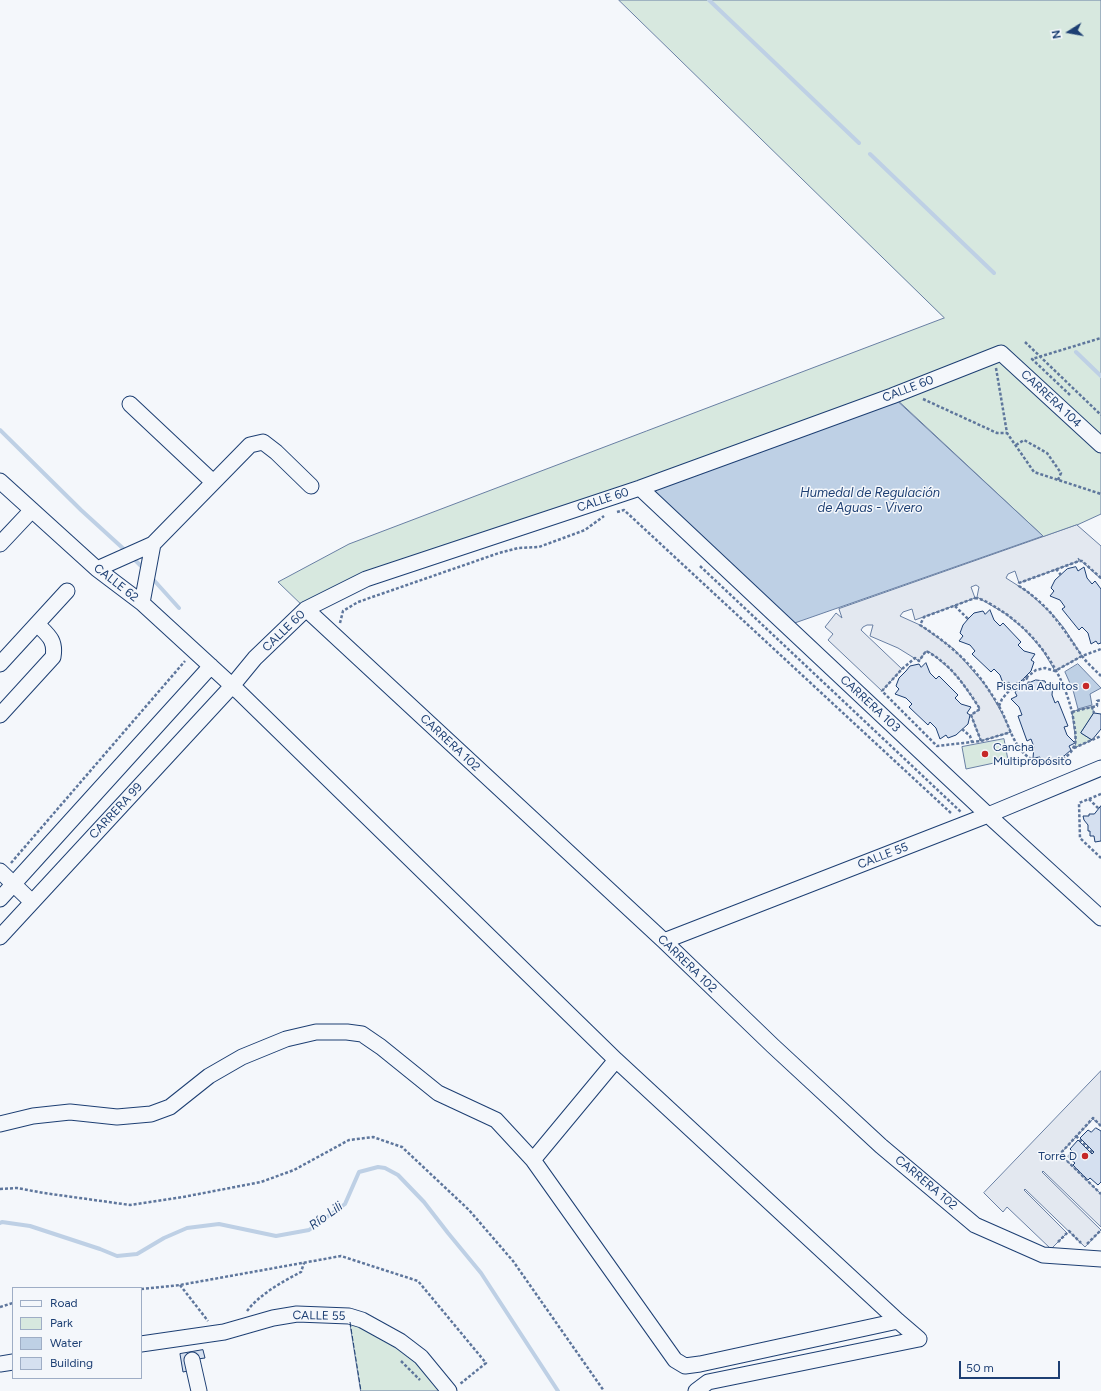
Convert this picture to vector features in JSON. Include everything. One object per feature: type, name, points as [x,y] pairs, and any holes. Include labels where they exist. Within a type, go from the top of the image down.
[{"type":"street","name":"CARRERA 104","points":[[999,360],[1101,445]]},
{"type":"street","name":"CALLE 60","points":[[232,686],[255,658],[306,609],[368,578],[640,488],[892,396],[999,360]]},
{"type":"street","points":[[130,404],[213,482]]},
{"type":"street","points":[[97,569],[153,544],[250,445],[262,442],[276,452],[311,486]]},
{"type":"street","name":"CALLE 62","points":[[0,481],[97,569],[142,603],[211,666],[616,1060],[919,1339],[708,1382],[696,1391]]},
{"type":"street","name":"CARRERA 103","points":[[640,488],[988,815],[1101,918]]},
{"type":"street","points":[[0,544],[32,510]]},
{"type":"street","points":[[142,603],[153,544]]},
{"type":"street","points":[[0,664],[67,591]]},
{"type":"street","name":"CARRERA 102","points":[[306,609],[664,941],[881,1146],[975,1225],[1042,1255],[1101,1260]]},
{"type":"street","points":[[0,715],[53,657],[54,644],[37,624]]},
{"type":"street","points":[[0,899],[211,666]]},
{"type":"street","name":"CARRERA 99","points":[[0,937],[232,686]]},
{"type":"street","name":"CALLE 55","points":[[664,941],[964,825],[1101,768]]},
{"type":"street","points":[[1,872],[32,902]]},
{"type":"street","points":[[0,1124],[33,1116],[70,1112],[117,1117],[151,1114],[170,1107],[209,1076],[242,1057],[286,1039],[316,1032],[347,1032],[362,1034],[438,1093],[496,1120],[533,1160],[675,1360],[685,1366],[898,1321]]},
{"type":"street","points":[[533,1160],[616,1060]]},
{"type":"street","name":"CALLE 55","points":[[142,1344],[224,1332],[273,1318],[296,1314],[349,1316],[362,1320],[400,1341],[421,1357],[453,1389]]},
{"type":"street","points":[[188,1337],[199,1391]]},
{"type":"street","points":[[0,1364],[12,1362]]},
{"type":"path","points":[[1044,371],[1032,360],[1101,338]]},
{"type":"path","points":[[1025,342],[1101,415]]},
{"type":"path","points":[[999,360],[1007,433],[1034,472],[1101,494]]},
{"type":"path","points":[[922,398],[998,433],[1007,433]]},
{"type":"path","points":[[1016,445],[1024,440],[1047,453],[1061,473],[1058,480]]},
{"type":"path","points":[[612,513],[624,510],[964,825]]},
{"type":"path","points":[[337,637],[343,611],[358,602],[505,551],[518,548],[539,547],[585,530],[606,514]]},
{"type":"path","points":[[1101,578],[1082,561],[1019,583],[1019,586],[1041,603],[1053,615],[1064,628],[1082,656],[1101,676]]},
{"type":"path","points":[[1056,569],[1061,575]]},
{"type":"path","points":[[975,598],[980,599],[996,607],[1016,622],[1042,649],[1055,671],[1072,712],[1076,743],[1074,748],[1066,757],[1044,763],[1033,760],[1020,748],[987,687],[954,649],[920,626],[924,617],[955,606],[975,598]]},
{"type":"path","points":[[955,606],[968,619]]},
{"type":"path","points":[[999,707],[1002,699],[1008,692],[1036,670],[1045,668],[1055,671],[1082,656],[1101,649]]},
{"type":"path","points":[[1,872],[194,651]]},
{"type":"path","points":[[982,741],[971,715],[980,709],[961,681],[951,670],[926,651],[919,661],[915,658],[902,669],[882,691],[937,746],[982,741],[1011,732]]},
{"type":"path","points":[[902,669],[906,671]]},
{"type":"path","points":[[1026,677],[1029,683]]},
{"type":"path","points":[[1072,712],[1097,706],[1097,700],[1101,700]]},
{"type":"path","points":[[1092,707],[1094,713]]},
{"type":"path","points":[[962,729],[970,736],[972,742]]},
{"type":"path","points":[[1074,748],[1101,736]]},
{"type":"path","points":[[1101,794],[1079,803],[1080,838],[1101,858]]},
{"type":"path","points":[[1089,799],[1099,809]]},
{"type":"path","points":[[1101,1126],[1093,1118],[1060,1154],[1101,1194]]},
{"type":"path","points":[[1076,1136],[1093,1153]]},
{"type":"path","points":[[0,1189],[17,1188],[130,1205],[183,1197],[261,1182],[294,1170],[349,1140],[373,1137],[402,1147],[469,1210],[513,1261],[604,1391]]},
{"type":"path","points":[[1055,1246],[1069,1231],[1085,1247],[1101,1230]]},
{"type":"path","points":[[142,1289],[180,1285],[341,1256],[418,1281],[486,1363],[453,1389]]},
{"type":"path","points":[[243,1316],[252,1304],[267,1292],[301,1272],[304,1263]]},
{"type":"path","points":[[180,1285],[208,1322],[224,1332]]},
{"type":"path","points":[[0,1307],[12,1303]]},
{"type":"path","points":[[398,1358],[424,1383]]},
{"type":"green space","points":[[619,0],[1101,0],[1101,514],[1077,525],[1044,537],[892,395],[366,579],[306,609],[278,582],[349,544],[944,318]]},
{"type":"green space","points":[[1092,707],[1094,713],[1081,733],[1092,740],[1074,748],[1076,743],[1072,712]]},
{"type":"green space","name":"Cancha Multipropósito","points":[[1004,739],[1008,760],[966,769],[962,747]]},
{"type":"green space","points":[[349,1316],[400,1341],[449,1391],[361,1391]]},
{"type":"shaded area","points":[[1077,525],[1101,546],[1101,579],[1078,558],[1079,561],[1019,583],[1015,571],[1008,574],[1006,578],[1028,592],[1053,615],[1064,628],[1082,656],[1055,671],[1042,649],[1024,629],[1006,614],[977,597],[979,587],[976,585],[971,587],[975,598],[915,620],[912,609],[903,612],[900,616],[920,625],[954,649],[987,687],[1011,732],[981,741],[971,715],[980,709],[961,681],[951,670],[931,653],[926,651],[919,661],[898,648],[870,636],[873,625],[863,627],[861,630],[902,669],[882,691],[828,640],[833,634],[825,627],[836,613],[842,618],[839,609]]},
{"type":"shaded area","points":[[1101,1071],[1101,1126],[1093,1119],[1060,1154],[1101,1194],[1101,1227],[1043,1171],[1042,1172],[1101,1230],[1085,1247],[1025,1189],[1024,1190],[1067,1233],[1051,1249],[1007,1207],[1003,1212],[984,1193]]},
{"type":"water","name":"Humedal de Regulación de Aguas - Vivero","points":[[892,396],[1043,536],[789,625],[640,488]]},
{"type":"water","name":"Piscina Adultos","points":[[1078,664],[1101,688],[1090,694],[1092,705],[1078,709],[1073,690],[1065,672]]},
{"type":"building","points":[[1076,567],[1078,571],[1084,567],[1087,578],[1092,584],[1095,581],[1101,589],[1101,643],[1098,644],[1096,641],[1091,644],[1088,633],[1082,627],[1079,630],[1062,609],[1065,607],[1060,600],[1050,596],[1054,591],[1051,588],[1055,580],[1067,569]]},
{"type":"building","points":[[990,610],[994,620],[1000,626],[1003,623],[1021,642],[1018,645],[1024,651],[1035,654],[1031,660],[1034,662],[1031,671],[1020,682],[1011,685],[1009,682],[1004,686],[1000,675],[994,669],[991,672],[972,654],[975,651],[970,645],[959,641],[963,636],[960,633],[963,625],[974,613],[983,611],[985,614]]},
{"type":"building","points":[[926,663],[930,673],[936,679],[939,676],[958,695],[955,698],[961,704],[971,707],[967,713],[970,715],[968,724],[956,735],[948,738],[946,735],[940,739],[936,728],[930,722],[928,725],[909,707],[912,704],[906,698],[895,694],[899,689],[896,686],[899,678],[910,666],[919,664],[921,667]]},
{"type":"building","points":[[1036,680],[1045,681],[1046,685],[1053,683],[1052,695],[1055,703],[1058,701],[1068,726],[1064,727],[1067,735],[1075,743],[1069,746],[1071,750],[1064,756],[1050,762],[1040,761],[1040,757],[1033,758],[1034,747],[1031,739],[1027,741],[1018,716],[1022,715],[1019,707],[1011,699],[1017,696],[1015,692],[1022,686]]},
{"type":"building","points":[[1094,713],[1101,714],[1101,729],[1092,740],[1081,733]]},
{"type":"building","points":[[1101,806],[1101,841],[1095,842],[1094,836],[1090,836],[1088,825],[1083,816],[1094,814]]},
{"type":"building","name":"Torre D","points":[[1096,1128],[1101,1131],[1101,1182],[1098,1185],[1090,1178],[1088,1180],[1073,1165],[1075,1163],[1068,1156],[1072,1151],[1070,1149],[1078,1140],[1092,1154],[1094,1152],[1080,1138],[1088,1130],[1091,1132]]},
{"type":"building","points":[[203,1350],[205,1358],[190,1360],[192,1370],[183,1372],[180,1354]]},
{"type":"waterway","points":[[709,0],[859,143]]},
{"type":"waterway","points":[[870,154],[994,273]]},
{"type":"waterway","points":[[1076,352],[1101,376]]},
{"type":"waterway","points":[[0,430],[81,510],[127,552]]},
{"type":"waterway","points":[[132,557],[144,569]]},
{"type":"waterway","points":[[151,577],[179,608]]},
{"type":"waterway","name":"Río Lili","points":[[0,1223],[30,1226],[117,1256],[137,1254],[164,1238],[187,1228],[219,1224],[276,1236],[309,1230],[345,1204],[359,1172],[378,1167],[385,1168],[398,1175],[424,1202],[481,1273],[558,1391]]},
{"type":"fence","points":[[350,1322],[361,1391]]},
{"type":"place","name":"Piscina Adultos","points":[[1086,686]]},
{"type":"place","name":"Cancha Multipropósito","points":[[985,754]]},
{"type":"place","name":"Torre D","points":[[1085,1156]]}]
